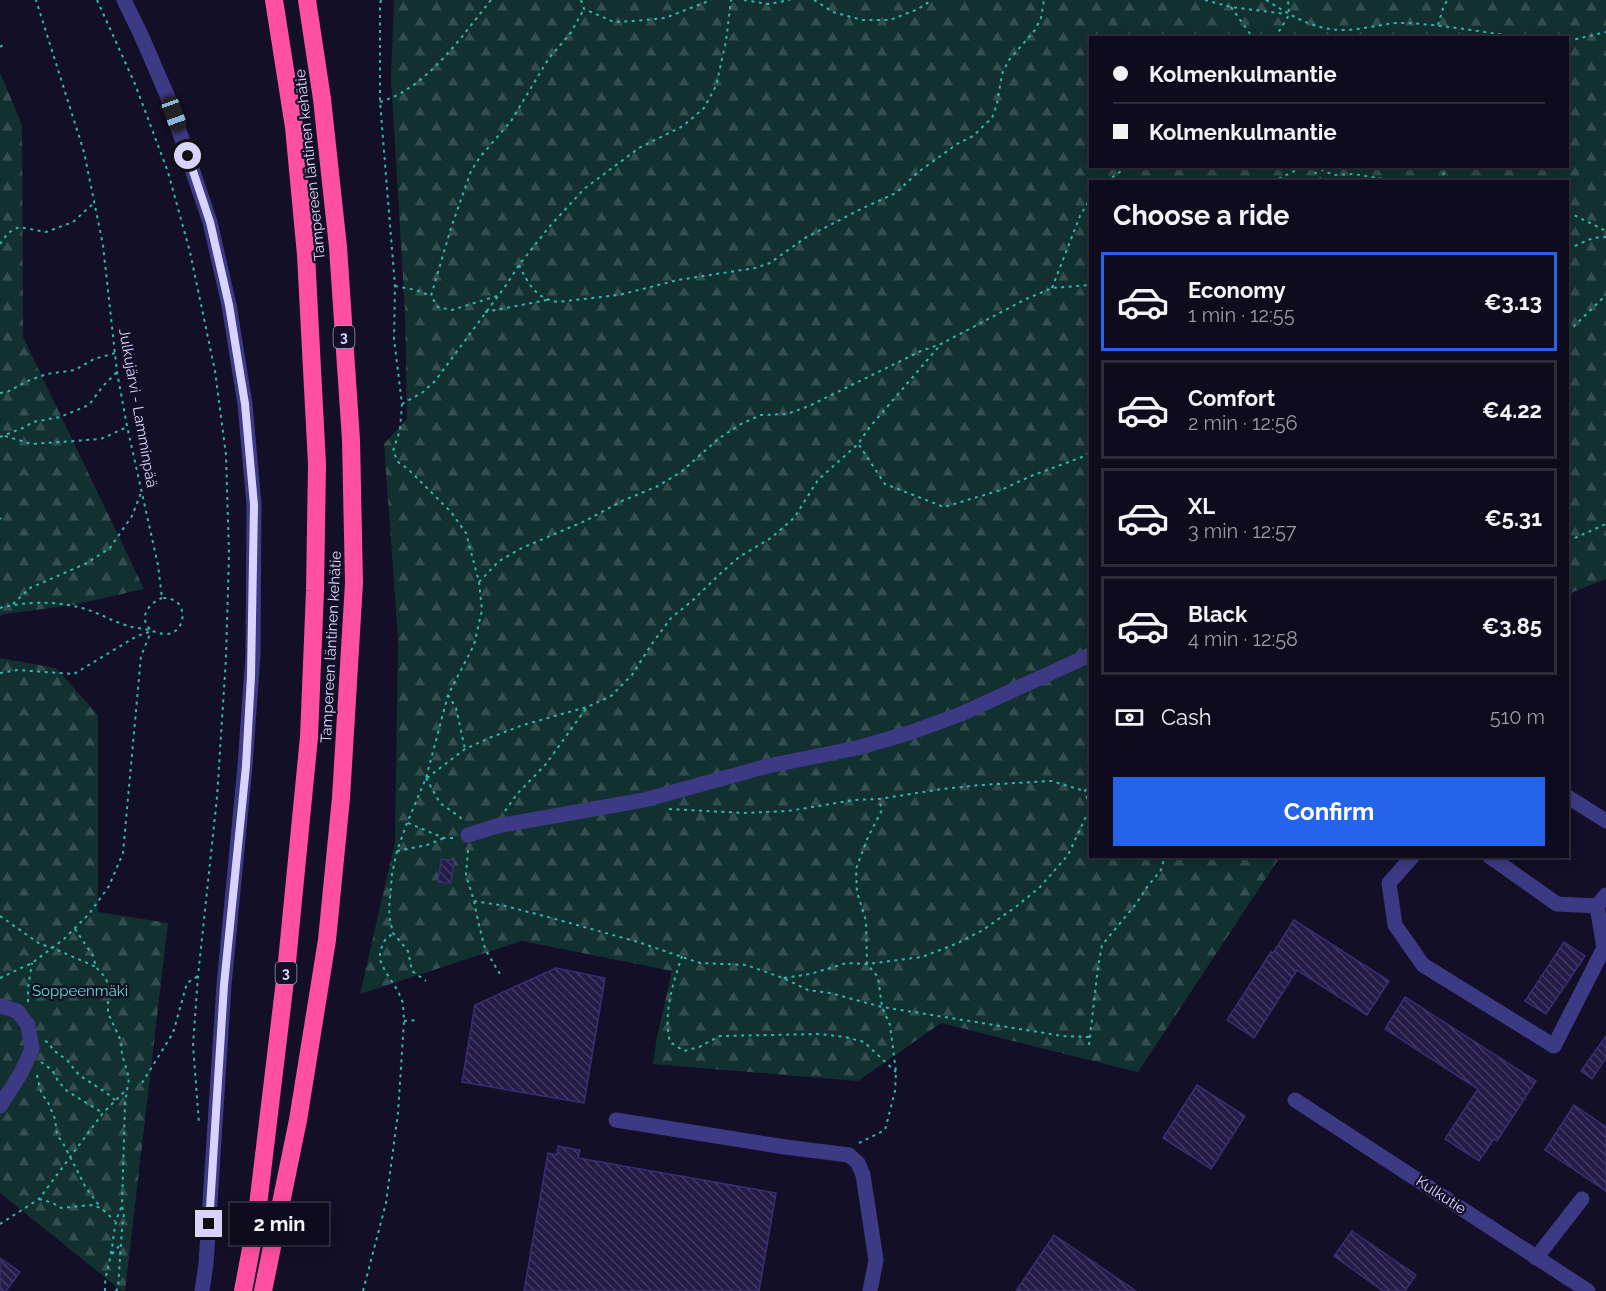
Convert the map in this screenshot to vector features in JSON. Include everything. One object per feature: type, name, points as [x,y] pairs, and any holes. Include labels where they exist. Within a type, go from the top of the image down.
[{"type":"highway","name":"Tampereen läntinen kehätie","points":[[243,1291],[256,1222],[286,972],[309,737],[315,591],[317,464],[306,255],[294,127],[274,0]]},
{"type":"highway","name":"Tampereen läntinen kehätie","points":[[263,1291],[298,1120],[327,940],[341,798],[354,583],[351,440],[338,247],[322,99],[307,0]]},
{"type":"street","points":[[124,0],[167,95],[210,222],[229,305],[245,404],[254,505],[253,654],[246,766],[224,985],[207,1252],[202,1291]]},
{"type":"street","points":[[468,835],[497,826],[644,800],[768,766],[857,748],[909,733],[961,714],[1089,655]]},
{"type":"street","points":[[1569,798],[1606,821]]},
{"type":"street","points":[[1411,858],[1389,883],[1395,925],[1422,965],[1554,1046],[1604,948],[1601,900],[1557,904],[1492,858]]},
{"type":"street","points":[[0,1006],[17,1011],[31,1042],[21,1073],[0,1106]]},
{"type":"street","name":"Kulkutie","points":[[1295,1100],[1588,1291]]},
{"type":"street","points":[[616,1120],[849,1155],[858,1163],[863,1175],[876,1260],[870,1291]]},
{"type":"street","points":[[1536,1258],[1582,1199]]},
{"type":"path","name":"Julkujärvi - Lamminpää","points":[[36,0],[84,152],[103,245],[117,372],[158,565],[162,598]]},
{"type":"path","points":[[97,0],[135,84],[168,172],[190,252],[214,371],[226,455],[229,554],[226,658],[217,797],[193,1045],[200,1125]]},
{"type":"path","points":[[381,0],[380,102],[395,286],[394,339],[402,404],[400,430],[393,450],[398,462],[451,512],[466,533],[479,582],[482,610],[474,645],[448,695],[426,778],[397,851],[392,874],[389,909],[393,933],[408,951],[412,971],[426,981]]},
{"type":"path","points":[[380,102],[394,98],[412,87],[441,60],[491,0]]},
{"type":"path","points":[[432,296],[451,228],[471,171],[511,121],[549,58],[570,34],[584,9],[581,0]]},
{"type":"path","points":[[584,9],[614,22],[633,21],[665,18],[711,0]]},
{"type":"path","points":[[402,404],[423,393],[435,381],[519,265],[584,189],[639,148],[683,126],[704,108],[716,86],[726,41],[731,0]]},
{"type":"path","points":[[744,0],[768,4],[790,0]]},
{"type":"path","points":[[814,0],[833,12],[862,20],[890,20],[918,9],[932,0]]},
{"type":"path","points":[[519,265],[536,293],[547,300],[557,302],[619,295],[678,280],[754,268],[770,263],[806,238],[896,193],[917,173],[983,128],[992,118],[997,104],[1002,74],[1009,60],[1035,30],[1041,18],[1044,0]]},
{"type":"path","points":[[1205,0],[1231,7],[1289,15]]},
{"type":"path","points":[[1266,0],[1289,15],[1317,27],[1347,30],[1404,22],[1512,36]]},
{"type":"path","points":[[1276,36],[1289,15],[1288,0]]},
{"type":"path","points":[[1438,25],[1444,5],[1448,0]]},
{"type":"path","points":[[1231,7],[1252,36]]},
{"type":"path","points":[[1569,41],[1606,32]]},
{"type":"path","points":[[1109,180],[1128,168]]},
{"type":"path","points":[[1276,180],[1301,168]]},
{"type":"path","points":[[1317,168],[1333,174],[1353,174],[1390,180]]},
{"type":"path","points":[[1052,288],[1080,216],[1089,201]]},
{"type":"path","points":[[0,244],[8,233],[19,228],[46,232],[73,222],[94,202]]},
{"type":"path","points":[[1569,212],[1606,231]]},
{"type":"path","points":[[1569,249],[1593,238],[1606,237]]},
{"type":"path","points":[[479,582],[499,561],[522,548],[658,486],[681,472],[718,439],[741,424],[761,415],[787,414],[809,406],[921,351],[941,344],[1026,299],[1052,288],[1089,285]]},
{"type":"path","points":[[395,286],[432,296],[438,307],[452,310],[497,296]]},
{"type":"path","points":[[1569,331],[1606,296]]},
{"type":"path","points":[[485,312],[547,300]]},
{"type":"path","points":[[426,778],[465,749],[489,738],[523,725],[587,707],[611,696],[632,675],[671,618],[730,564],[771,538],[794,518],[818,480],[858,444],[941,344]]},
{"type":"path","points":[[0,393],[47,374],[75,370],[94,359],[115,353]]},
{"type":"path","points":[[0,437],[33,422],[60,417],[89,405],[117,372]]},
{"type":"path","points":[[5,436],[32,444],[101,440],[127,426]]},
{"type":"path","points":[[858,444],[885,484],[944,507],[1001,490],[1089,453]]},
{"type":"path","points":[[13,604],[30,588],[87,563],[110,548],[132,516],[142,491]]},
{"type":"path","points":[[1569,542],[1606,524]]},
{"type":"path","points":[[0,608],[13,604],[46,603],[82,608],[127,626],[164,634],[170,634],[176,631],[182,621],[183,615],[179,605],[169,598],[162,598],[151,604],[147,609],[145,621],[147,627],[152,631]]},
{"type":"path","points":[[0,673],[17,670],[74,674],[137,636],[152,631]]},
{"type":"path","points":[[0,978],[32,963],[53,948],[75,928],[109,886],[123,853],[141,656],[152,631]]},
{"type":"path","points":[[448,695],[456,708],[465,749]]},
{"type":"path","points":[[497,826],[517,794],[546,764],[587,707]]},
{"type":"path","points":[[426,778],[440,803],[460,817],[468,835],[466,875],[485,949],[500,974]]},
{"type":"path","points":[[644,800],[666,809],[744,813],[788,811],[854,800],[879,799],[962,787],[1051,781],[1085,791]]},
{"type":"path","points":[[1089,783],[1085,791],[1089,805]]},
{"type":"path","points":[[842,1154],[885,1130],[895,1092],[896,1072],[890,1025],[882,1007],[878,977],[867,964],[866,921],[857,892],[856,870],[868,837],[882,810],[879,799]]},
{"type":"path","points":[[783,978],[810,974],[847,963],[867,964],[922,957],[983,930],[1040,887],[1068,855],[1089,810]]},
{"type":"path","points":[[407,823],[444,838]]},
{"type":"path","points":[[397,851],[427,845],[444,838],[468,835]]},
{"type":"path","points":[[1089,1045],[1102,945],[1137,904],[1161,870],[1164,858]]},
{"type":"path","points":[[474,901],[548,917],[638,942],[700,963],[746,965],[808,990],[830,993],[882,1007],[1063,1036],[1089,1036]]},
{"type":"path","points":[[0,916],[40,944],[96,967]]},
{"type":"path","points":[[75,928],[108,984],[110,990],[108,1013],[121,1041],[129,1078],[125,1104],[122,1206],[124,1214],[116,1291]]},
{"type":"path","points":[[363,1291],[386,1203],[398,1113],[404,1021],[403,1003],[380,960],[380,951],[385,940],[393,933]]},
{"type":"path","points":[[682,956],[669,1002],[667,1028],[670,1042],[684,1052],[720,1036],[820,1034],[864,1042],[896,1072]]},
{"type":"path","points":[[32,963],[28,988],[31,1042],[40,1089],[55,1119],[57,1135],[86,1188],[101,1208],[115,1221]]},
{"type":"path","points":[[142,1083],[173,1033],[187,983],[198,976]]},
{"type":"path","points":[[404,1021],[418,1020]]},
{"type":"path","points":[[31,1042],[41,1039],[49,1043],[53,1050],[67,1060],[79,1075],[115,1100]]},
{"type":"path","points":[[31,1042],[67,1091],[103,1113]]},
{"type":"path","points":[[0,1224],[39,1199],[103,1113],[127,1089]]},
{"type":"path","points":[[39,1199],[61,1208],[91,1205],[101,1208]]},
{"type":"path","points":[[105,1291],[115,1221],[122,1206]]},
{"type":"path","points":[[111,1254],[120,1245]]},
{"type":"green space","points":[[394,0],[1606,0],[1606,579],[1569,594],[1569,180],[1089,180],[1089,858],[1279,858],[1138,1072],[941,1023],[858,1081],[653,1064],[672,971],[522,941],[360,994],[395,842],[398,638],[384,444],[407,419],[405,311],[391,79]]},
{"type":"green space","points":[[0,72],[22,125],[23,337],[144,589],[73,605],[0,616]]},
{"type":"green space","name":"Soppeenmäki","points":[[0,658],[56,668],[98,715],[98,912],[168,923],[125,1291],[122,1291],[0,1193]]},
{"type":"building","points":[[441,859],[454,861],[451,883],[438,882]]},
{"type":"building","points":[[1294,920],[1389,981],[1367,1015],[1297,970],[1254,1038],[1227,1020]]},
{"type":"building","points":[[1564,942],[1585,956],[1546,1014],[1525,1001]]},
{"type":"building","points":[[556,968],[605,978],[584,1103],[462,1082],[475,1005]]},
{"type":"building","points":[[1405,997],[1536,1081],[1497,1141],[1494,1139],[1479,1161],[1445,1139],[1478,1089],[1385,1029]]},
{"type":"building","points":[[1606,1036],[1606,1058],[1592,1079],[1581,1071]]},
{"type":"building","points":[[1197,1085],[1245,1116],[1211,1169],[1163,1138]]},
{"type":"building","points":[[1574,1105],[1606,1127],[1606,1191],[1545,1150]]},
{"type":"building","points":[[558,1146],[580,1150],[578,1158],[776,1193],[759,1291],[524,1291],[548,1153],[557,1155]]},
{"type":"building","points":[[1352,1231],[1416,1275],[1405,1291],[1383,1291],[1334,1256]]},
{"type":"building","points":[[1054,1235],[1136,1291],[1016,1291]]},
{"type":"building","points":[[0,1258],[20,1272],[6,1291],[0,1291]]},
{"type":"route","points":[[188,156],[210,222],[229,305],[245,404],[254,505],[253,654],[246,766],[224,985],[209,1224]]}]
